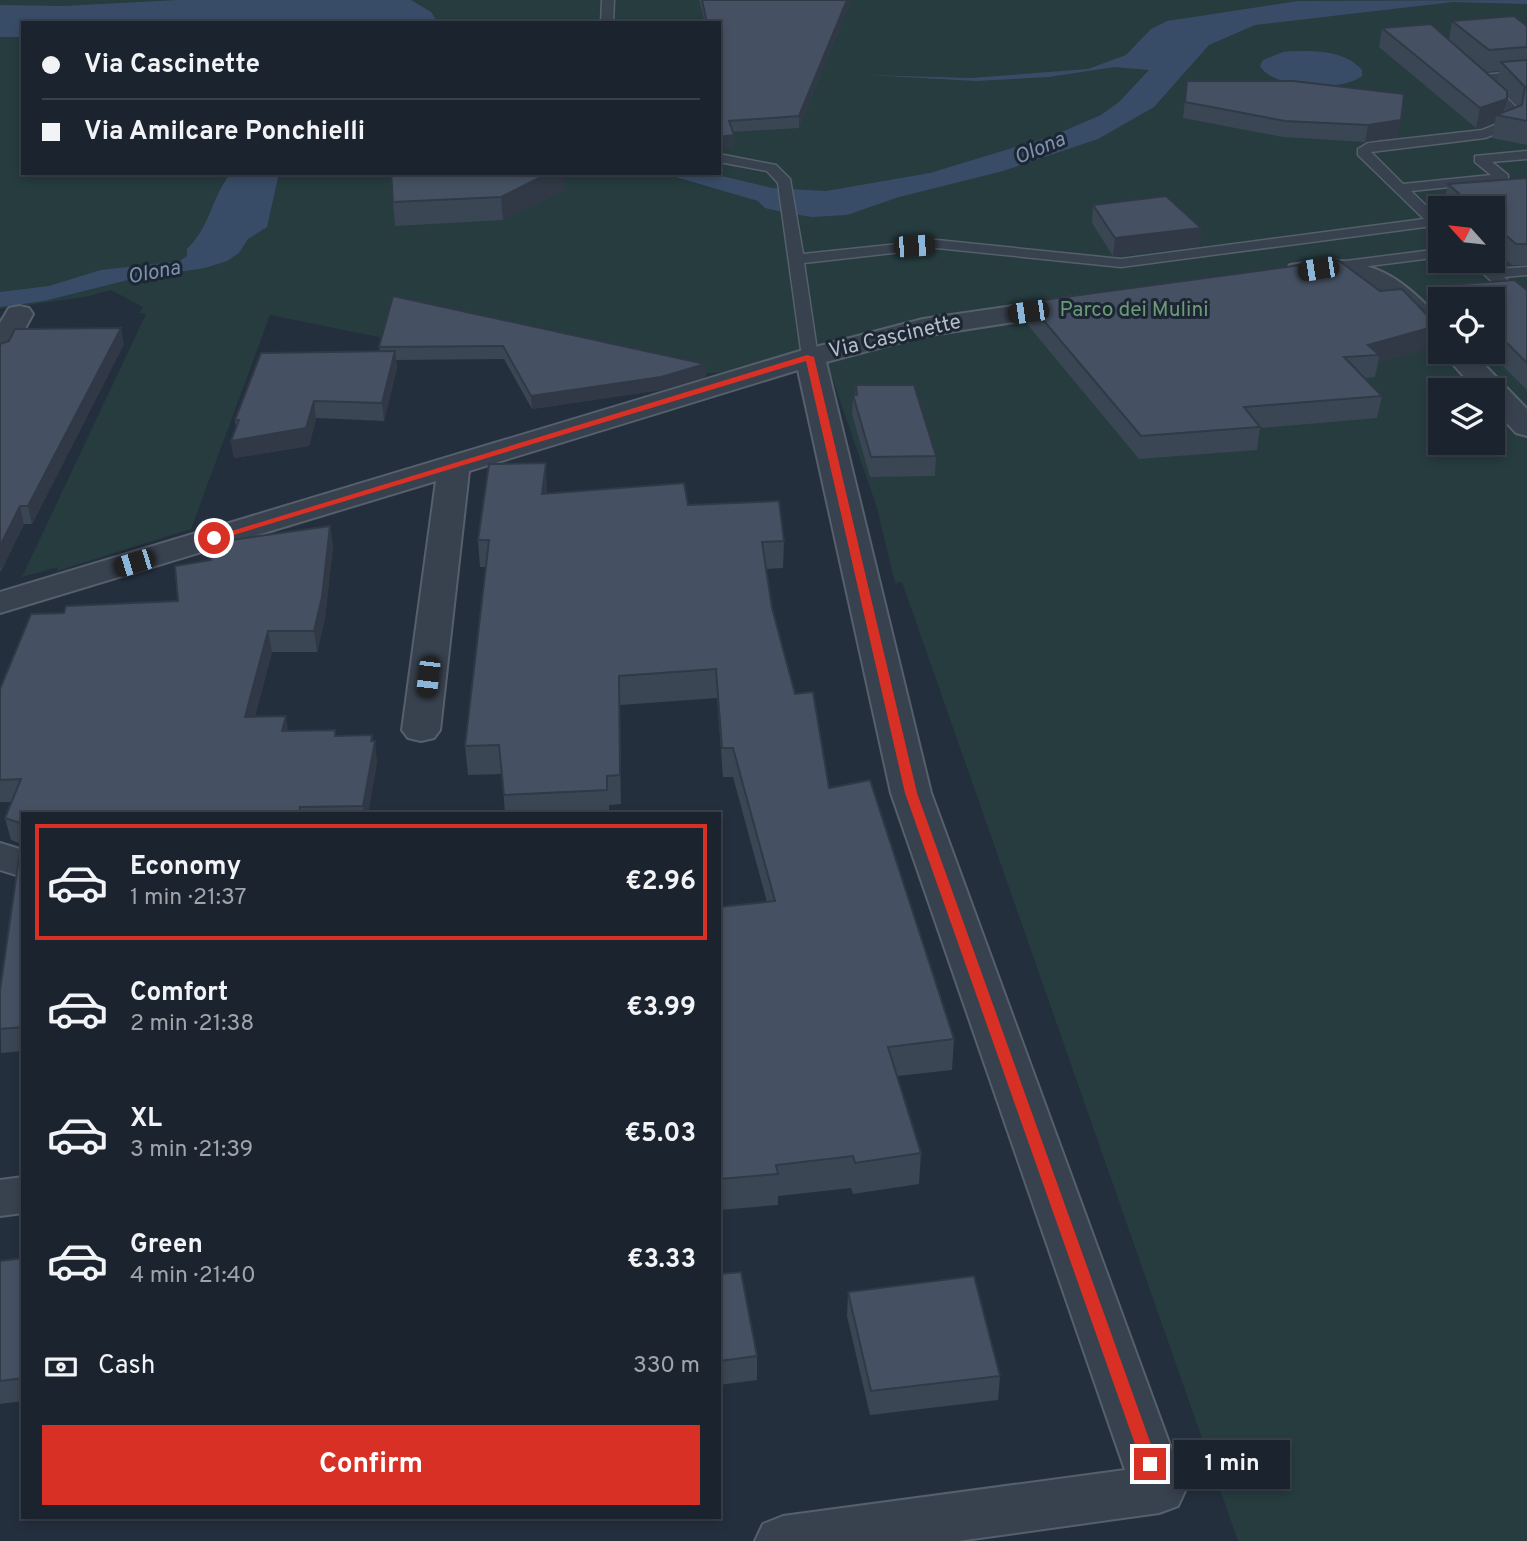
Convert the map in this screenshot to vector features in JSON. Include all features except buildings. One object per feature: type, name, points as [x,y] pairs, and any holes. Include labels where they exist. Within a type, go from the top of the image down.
[{"type":"street","points":[[1277,275],[1318,269],[1361,271],[1393,286],[1428,322]]},
{"type":"street","name":"Via Cascinette","points":[[0,603],[810,357],[923,328],[1114,299]]},
{"type":"street","points":[[0,350],[19,314]]},
{"type":"street","points":[[783,1541],[1159,1489],[911,793],[810,357]]},
{"type":"street","points":[[1467,364],[1527,427]]},
{"type":"street","points":[[421,730],[454,465]]},
{"type":"street","points":[[0,856],[21,863]]},
{"type":"street","points":[[0,1198],[21,1195]]},
{"type":"lane","points":[[607,21],[608,0]]},
{"type":"lane","points":[[1428,215],[1363,152],[1368,147],[1485,134],[1511,123],[1512,109],[1476,75],[1527,75]]},
{"type":"lane","points":[[1400,188],[1503,178],[1480,159],[1527,155]]},
{"type":"lane","points":[[721,158],[771,168],[785,182],[810,357]]},
{"type":"lane","points":[[797,259],[937,244],[1121,263],[1428,225]]},
{"type":"lane","points":[[1318,269],[1428,255]]},
{"type":"lane","points":[[1492,274],[1527,271]]},
{"type":"lane","points":[[1492,274],[1527,307]]},
{"type":"green space","name":"Parco dei Mulini","points":[[0,0],[1527,0],[1527,1541],[1238,1541],[902,582],[895,583],[877,508],[832,377],[783,368],[700,374],[418,345],[270,315],[191,529],[57,571],[58,567],[22,577],[146,314],[139,313],[143,307],[111,290],[85,297],[0,309]]},
{"type":"water","points":[[364,0],[411,0],[410,6],[425,17],[426,21],[395,21],[377,8],[267,13],[205,21],[21,21],[21,25],[0,25],[0,16],[127,18]]},
{"type":"water","points":[[1527,0],[1527,4],[1453,2],[1255,25],[1209,45],[1154,107],[1098,139],[1003,171],[899,197],[847,215],[812,217],[787,213],[765,208],[758,201],[669,175],[717,175],[772,188],[826,191],[930,173],[1052,136],[1101,115],[1119,102],[1149,70],[1114,67],[1049,77],[976,81],[867,75],[971,78],[1088,69],[1126,55],[1151,29],[1167,21],[1298,1]]},
{"type":"water","points":[[1283,52],[1326,52],[1346,58],[1362,70],[1362,76],[1353,81],[1325,86],[1308,86],[1278,80],[1260,66],[1263,60]]},
{"type":"water","points":[[229,175],[279,175],[267,227],[248,239],[239,253],[227,261],[205,268],[132,279],[44,301],[0,307],[0,292],[49,286],[101,270],[180,261],[187,256],[187,249],[201,231]]},
{"type":"waterway","name":"Olona","points":[[82,21],[387,4],[397,16],[408,21]]},
{"type":"waterway","name":"Olona","points":[[0,21],[21,21]]},
{"type":"route","points":[[214,538],[810,357],[911,793],[1150,1464]]}]
